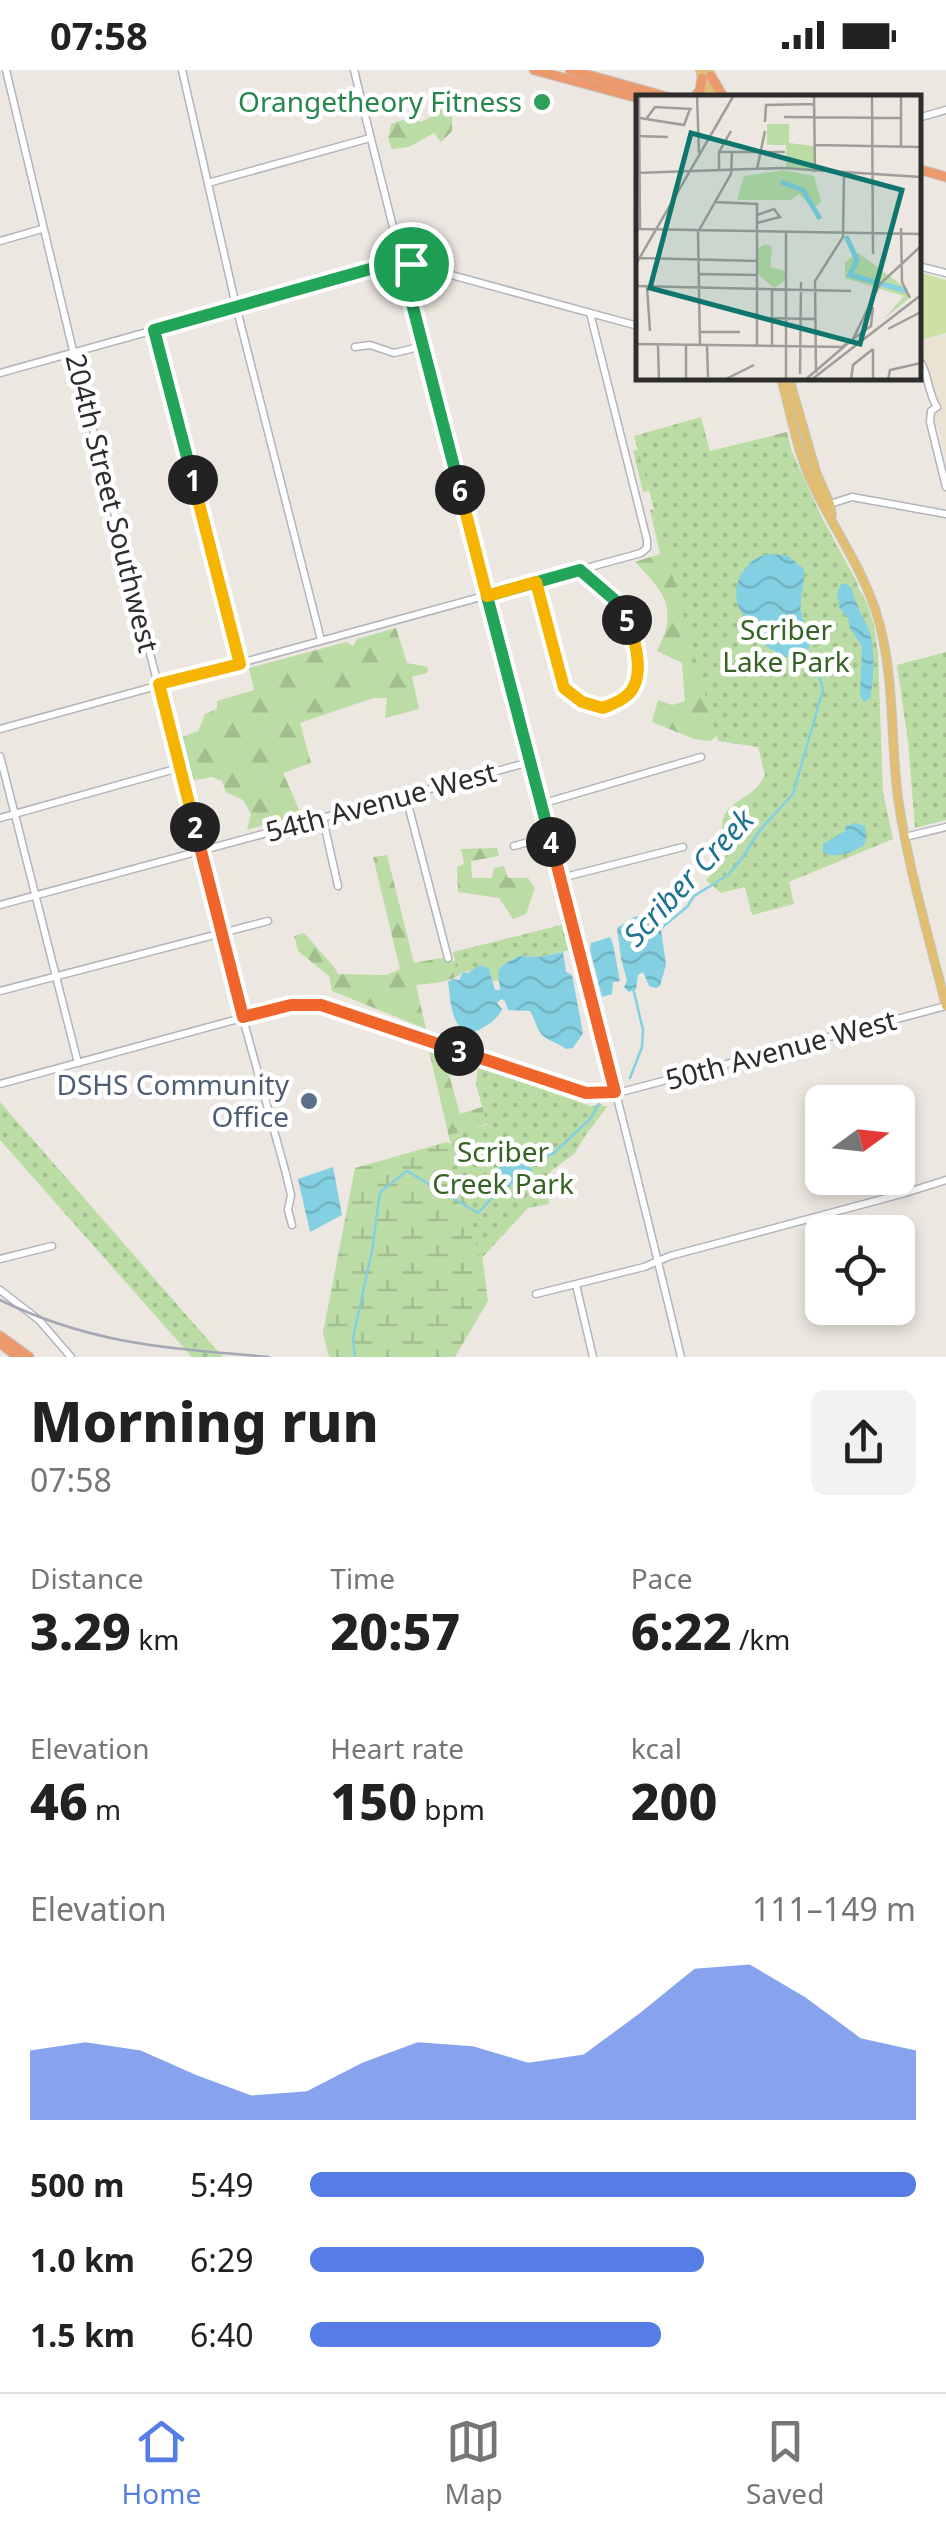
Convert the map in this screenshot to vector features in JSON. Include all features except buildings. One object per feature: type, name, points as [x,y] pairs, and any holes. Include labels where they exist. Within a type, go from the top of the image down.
[{"type":"highway","points":[[534,70],[636,97]]},
{"type":"highway","points":[[570,70],[660,95]]},
{"type":"highway","points":[[705,74],[722,95]]},
{"type":"highway","points":[[921,170],[946,177]]},
{"type":"highway","points":[[0,1340],[18,1357]]},
{"type":"highway","points":[[0,1340],[29,1357]]},
{"type":"main road","points":[[782,380],[812,484],[862,572],[884,640],[905,837],[946,1006]]},
{"type":"main road","points":[[791,380],[834,524]]},
{"type":"main road","points":[[812,484],[830,504]]},
{"type":"street","name":"204th Street Southwest","points":[[6,70],[178,768],[291,1195],[288,1210],[292,1224]]},
{"type":"street","points":[[182,70],[236,306],[321,640]]},
{"type":"street","points":[[354,70],[681,1357]]},
{"type":"street","points":[[921,117],[946,110]]},
{"type":"street","points":[[208,183],[370,138]]},
{"type":"street","points":[[0,241],[43,228]]},
{"type":"street","points":[[0,373],[401,263],[636,325]]},
{"type":"street","points":[[408,288],[413,272],[422,267]]},
{"type":"street","points":[[921,267],[946,273]]},
{"type":"street","points":[[0,730],[641,553],[647,548],[639,508],[590,313]]},
{"type":"street","points":[[154,330],[240,664]]},
{"type":"street","points":[[355,347],[370,345],[394,353],[422,346]]},
{"type":"street","points":[[921,362],[930,397],[937,408],[931,412],[930,422],[946,487]]},
{"type":"street","points":[[830,504],[852,497],[946,514]]},
{"type":"street","points":[[536,582],[564,688],[582,702],[603,708],[627,696],[636,684],[638,657],[629,624],[617,602],[580,570]]},
{"type":"street","points":[[0,756],[78,1063]]},
{"type":"street","points":[[541,804],[701,757]]},
{"type":"street","name":"54th Avenue West","points":[[0,905],[530,762]]},
{"type":"street","points":[[0,818],[178,768]]},
{"type":"street","points":[[406,797],[448,958]]},
{"type":"street","points":[[322,818],[338,886]]},
{"type":"street","points":[[905,837],[946,827]]},
{"type":"street","points":[[514,846],[550,836]]},
{"type":"street","points":[[561,878],[683,847]]},
{"type":"street","points":[[0,992],[268,921]]},
{"type":"street","name":"50th Avenue West","points":[[243,1017],[307,1004],[330,1007],[586,1093],[631,1090],[946,1006]]},
{"type":"street","points":[[0,1084],[243,1017]]},
{"type":"street","points":[[536,1294],[946,1180]]},
{"type":"street","points":[[0,1259],[52,1246]]},
{"type":"street","points":[[576,1285],[593,1357]]},
{"type":"street","points":[[0,1290],[39,1320],[71,1357]]},
{"type":"shaded area","points":[[946,335],[946,456],[921,363],[921,342]]},
{"type":"green space","points":[[452,88],[461,106],[452,113],[452,131],[441,142],[434,133],[409,147],[392,149],[388,138],[391,124],[411,117],[421,122],[431,117],[445,106],[441,91]]},
{"type":"green space","points":[[921,273],[946,280],[946,333],[921,340]]},
{"type":"green space","name":"Scriber Lake Park","points":[[701,417],[711,455],[785,436],[826,527],[867,603],[878,653],[883,792],[893,839],[789,882],[794,904],[752,915],[745,887],[721,893],[706,880],[725,858],[731,817],[767,783],[758,747],[718,741],[634,436]]},
{"type":"green space","points":[[787,432],[796,470],[858,584],[774,780],[723,836],[727,811],[759,784],[770,758],[736,716],[711,741],[694,739],[652,722],[658,700],[672,705],[685,701],[682,663],[657,651],[667,624],[666,602],[635,562],[660,554],[650,510],[669,506],[661,487],[643,492],[633,451],[653,445],[706,452]]},
{"type":"green space","points":[[396,628],[407,663],[428,667],[427,673],[412,677],[419,709],[385,718],[387,698],[373,698],[300,723],[311,763],[283,773],[301,814],[247,830],[251,814],[243,800],[226,792],[222,781],[212,777],[190,781],[180,738],[198,731],[205,714],[217,709],[217,701],[254,690],[249,668],[346,642],[353,646],[357,639]]},
{"type":"green space","points":[[946,652],[946,820],[915,828],[897,665]]},
{"type":"green space","points":[[497,848],[499,856],[471,861],[472,878],[492,878],[494,868],[504,866],[508,878],[528,878],[535,888],[526,914],[513,919],[499,898],[458,892],[457,867],[464,864],[461,849]]},
{"type":"green space","points":[[387,855],[414,963],[440,958],[459,962],[519,956],[498,971],[500,981],[493,981],[489,968],[416,985],[426,1029],[332,991],[329,976],[298,951],[294,936],[304,933],[338,974],[387,975],[400,969],[373,857]]},
{"type":"green space","points":[[565,924],[571,950],[538,957],[519,956],[457,973],[453,952]]},
{"type":"green space","points":[[429,1051],[444,1057],[460,1114],[482,1107],[510,1121],[470,1130],[462,1146],[450,1141]]},
{"type":"green space","name":"Scriber Creek Park","points":[[478,1067],[591,1106],[608,1106],[574,1154],[547,1174],[549,1204],[528,1208],[480,1260],[449,1135],[487,1125],[476,1084]]},
{"type":"green space","points":[[0,1102],[223,1357],[192,1357],[0,1140]]},
{"type":"green space","points":[[597,1104],[603,1104],[579,1142],[517,1206],[482,1255],[488,1301],[455,1357],[329,1357],[323,1333],[355,1168],[447,1142],[470,1152],[572,1129]]},
{"type":"water","points":[[769,554],[787,555],[804,569],[801,611],[809,644],[804,658],[796,661],[755,636],[737,602],[737,585],[743,571],[754,560]]},
{"type":"water","points":[[841,584],[852,588],[872,639],[872,684],[870,698],[864,702],[860,696],[862,647],[839,607],[837,593]]},
{"type":"water","points":[[855,823],[865,826],[863,846],[838,855],[823,852],[823,844]]},
{"type":"water","points":[[654,913],[659,916],[666,965],[660,986],[649,986],[643,972],[638,975],[636,989],[629,992],[624,987],[627,981],[617,928],[634,917]]},
{"type":"water","points":[[610,937],[620,981],[613,982],[612,994],[602,997],[590,950],[591,943]]},
{"type":"water","points":[[563,952],[566,972],[572,975],[583,1033],[573,1048],[566,1049],[545,1037],[530,1011],[508,1010],[501,999],[497,1003],[502,1009],[500,1013],[484,1027],[470,1034],[459,1025],[448,982],[459,980],[463,972],[480,965],[489,968],[495,990],[500,990],[498,971],[503,965],[519,956]]},
{"type":"water","points":[[523,1153],[533,1171],[519,1173],[510,1187],[489,1184],[502,1164]]},
{"type":"water","points":[[333,1167],[342,1215],[310,1232],[298,1179]]},
{"type":"waterway","name":"Scriber Creek","points":[[660,929],[687,907],[694,896],[728,875],[760,830],[793,794],[823,690],[819,675],[804,658]]},
{"type":"waterway","name":"Scriber Creek","points":[[630,1078],[642,1047],[643,1030],[633,988]]},
{"type":"waterway","name":"Scriber Creek","points":[[530,1163],[554,1153],[590,1119],[599,1104]]},
{"type":"waterway","name":"Scriber Creek","points":[[355,1357],[353,1338],[380,1192],[407,1171],[478,1213],[501,1188]]},
{"type":"tram line","points":[[0,1300],[67,1327],[132,1342],[269,1357]]},
{"type":"place","name":"Orangetheory Fitness","points":[[542,102]]},
{"type":"place","name":"DSHS Community Office","points":[[309,1101]]},
{"type":"route","points":[[411,264],[395,262],[154,330],[240,664],[159,684],[178,768],[243,1017],[291,1005],[321,1005],[554,1084],[586,1093],[615,1092],[487,596],[580,570],[617,602],[634,640],[638,657],[636,684],[627,696],[603,708],[582,702],[564,688],[536,582],[487,596],[408,288],[413,272],[422,267],[411,264]]}]
